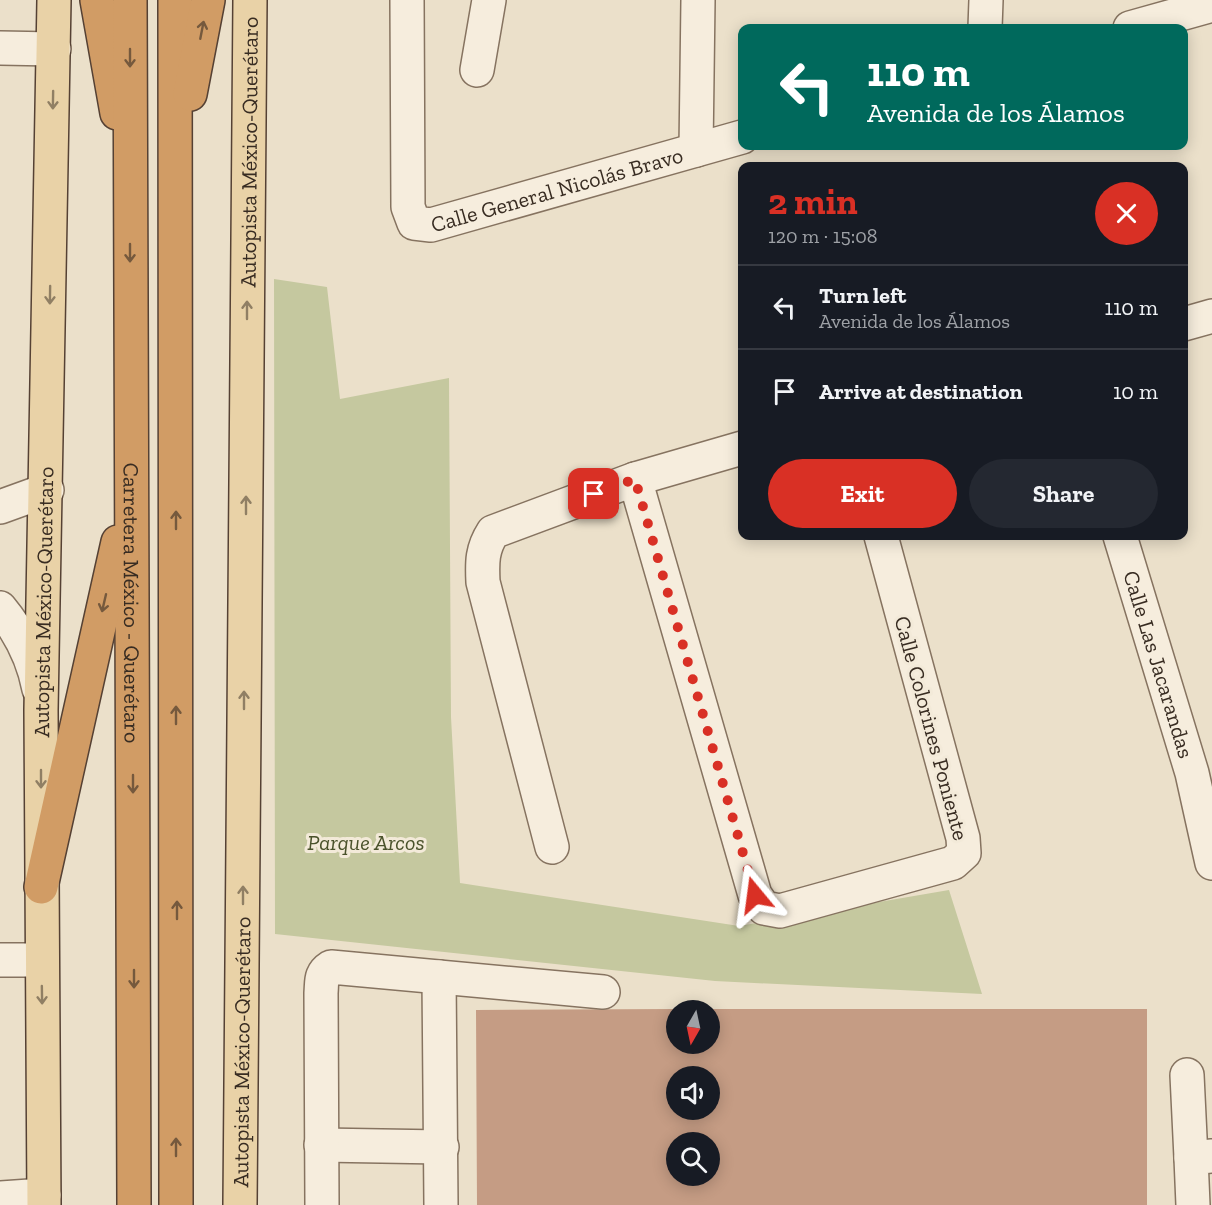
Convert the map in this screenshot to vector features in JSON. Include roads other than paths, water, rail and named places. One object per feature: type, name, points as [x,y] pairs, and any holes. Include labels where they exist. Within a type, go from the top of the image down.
[{"type":"highway","points":[[97,0],[106,66],[130,176]]},
{"type":"highway","name":"Carretera México - Querétaro","points":[[130,0],[134,1205]]},
{"type":"highway","name":"Carretera México - Querétaro","points":[[175,0],[176,1205]]},
{"type":"highway","points":[[175,170],[208,0]]},
{"type":"highway","points":[[41,887],[130,484]]},
{"type":"main road","name":"Autopista México-Querétaro","points":[[44,1200],[41,710],[47,490],[54,0]]},
{"type":"main road","name":"Autopista México-Querétaro","points":[[240,1205],[250,0]]},
{"type":"street","name":"Calle General Nicolás Bravo","points":[[407,0],[408,207],[414,223],[430,225],[738,138]]},
{"type":"street","points":[[477,70],[489,0]]},
{"type":"street","points":[[696,150],[698,0]]},
{"type":"street","points":[[985,24],[986,0]]},
{"type":"street","points":[[1144,24],[1212,5]]},
{"type":"street","points":[[0,48],[54,49]]},
{"type":"street","points":[[1188,323],[1212,316]]},
{"type":"street","points":[[552,846],[483,582],[482,560],[485,544],[494,532],[635,479],[738,449]]},
{"type":"street","name":"Calle Colorines Poniente","points":[[635,479],[755,895],[764,908],[780,911],[864,888],[953,863],[964,853],[963,838],[882,540]]},
{"type":"street","points":[[0,507],[47,490]]},
{"type":"street","name":"Calle Las Jacarandas","points":[[1121,540],[1192,773],[1212,863]]},
{"type":"street","points":[[0,608],[24,642],[33,663],[41,710]]},
{"type":"street","points":[[0,960],[42,960]]},
{"type":"street","points":[[322,1205],[322,975],[331,967],[603,992]]},
{"type":"street","points":[[439,977],[441,1205]]},
{"type":"street","points":[[1187,1075],[1202,1157],[1193,1205]]},
{"type":"street","points":[[321,1145],[442,1147]]},
{"type":"street","points":[[0,1198],[44,1200]]},
{"type":"park label","name":"Parque Arcos","points":[[366,842]]}]
